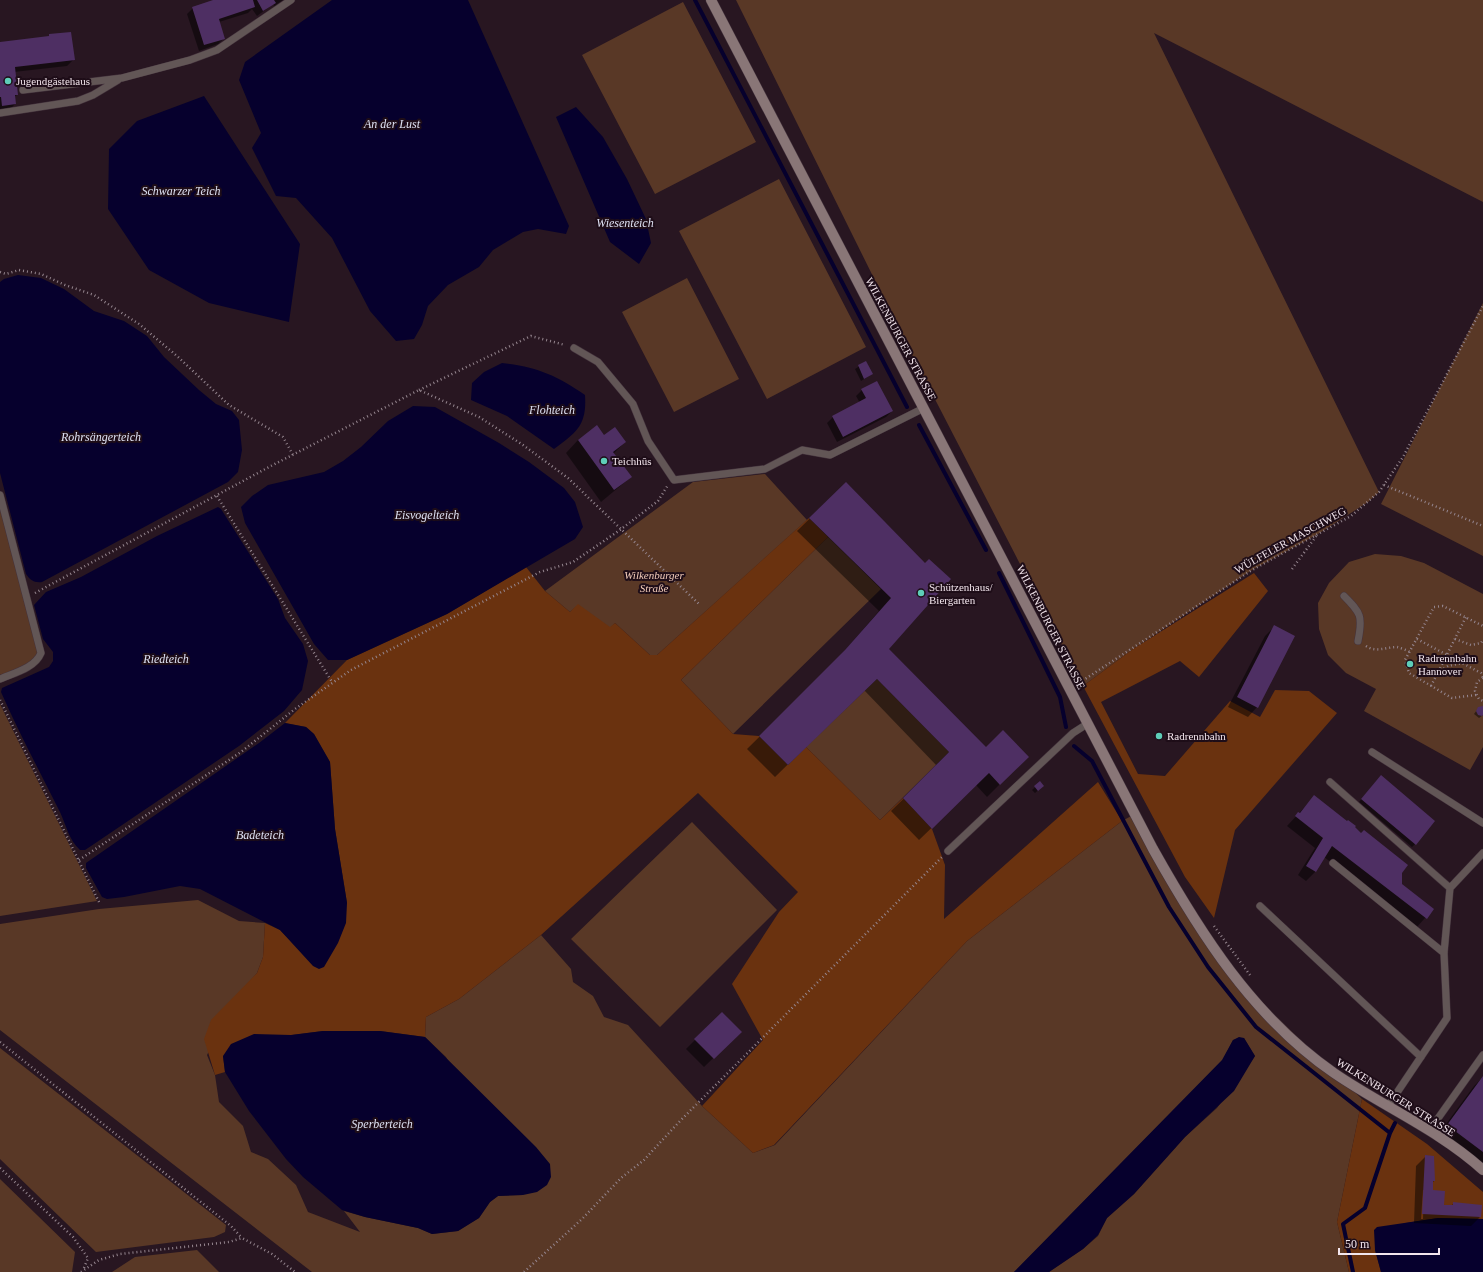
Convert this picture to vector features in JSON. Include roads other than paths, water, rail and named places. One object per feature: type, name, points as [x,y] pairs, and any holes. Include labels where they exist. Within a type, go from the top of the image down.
[{"type":"main road","name":"WILKENBURGER STRASSE","points":[[711,0],[1087,724],[1177,892],[1206,937],[1237,979],[1272,1021],[1297,1045],[1338,1076],[1429,1131],[1483,1170]]},
{"type":"lane","points":[[23,90],[122,78],[190,60],[217,50],[291,0]]},
{"type":"lane","points":[[0,113],[78,100],[93,95],[122,78]]},
{"type":"lane","points":[[574,348],[598,362],[634,404],[648,441],[674,480],[765,469],[802,450],[830,454],[924,408]]},
{"type":"lane","points":[[0,495],[41,653],[38,660],[32,664],[0,679]]},
{"type":"lane","points":[[1344,596],[1358,610],[1362,624],[1358,641]]},
{"type":"lane","points":[[948,850],[1073,733],[1087,724]]},
{"type":"lane","points":[[1372,752],[1483,823]]},
{"type":"lane","points":[[1330,782],[1450,888]]},
{"type":"lane","points":[[1388,1106],[1447,1018],[1444,954],[1450,888],[1483,853]]},
{"type":"lane","points":[[1333,863],[1444,954]]},
{"type":"lane","points":[[1260,906],[1421,1057]]},
{"type":"lane","points":[[1429,1131],[1483,1055]]},
{"type":"water","name":"An der Lust","points":[[332,0],[468,0],[569,226],[566,234],[538,229],[523,232],[493,250],[479,267],[448,285],[428,306],[422,325],[414,339],[396,341],[370,311],[332,238],[296,198],[276,196],[252,148],[261,133],[239,80],[245,62]]},
{"type":"water","name":"Schwarzer Teich","points":[[204,96],[300,244],[289,322],[209,303],[149,270],[108,209],[109,149],[137,121]]},
{"type":"water","name":"Wiesenteich","points":[[576,107],[603,137],[627,179],[646,219],[651,243],[639,264],[610,242],[556,117]]},
{"type":"water","name":"Rohrsängerteich","points":[[18,275],[41,278],[64,289],[94,311],[124,321],[147,336],[164,357],[199,390],[216,404],[232,411],[239,420],[242,450],[238,472],[228,482],[42,582],[32,581],[26,574],[0,473],[0,282],[4,279]]},
{"type":"water","name":"Flohteich","points":[[502,363],[526,367],[546,373],[565,382],[585,395],[582,421],[579,427],[569,438],[554,449],[507,416],[471,400],[472,383],[484,372]]},
{"type":"water","name":"Eisvogelteich","points":[[413,406],[435,407],[499,443],[529,462],[564,488],[575,502],[583,527],[575,539],[447,614],[347,660],[328,660],[314,644],[245,523],[241,507],[252,496],[268,485],[324,472],[343,461],[361,447],[388,421]]},
{"type":"water","name":"Riedteich","points":[[218,507],[221,509],[278,599],[285,618],[303,644],[308,661],[302,690],[284,711],[239,746],[85,850],[80,850],[70,837],[60,812],[1,692],[2,688],[49,667],[53,661],[53,652],[43,639],[34,605],[46,592],[81,577],[157,536]]},
{"type":"water","name":"Badeteich","points":[[285,723],[306,727],[314,734],[330,762],[335,829],[347,903],[346,923],[338,943],[324,967],[319,969],[313,966],[280,930],[200,889],[180,886],[124,897],[107,899],[102,897],[86,868],[86,863],[259,743]]},
{"type":"water","name":"Sperberteich","points":[[323,1031],[380,1031],[425,1037],[536,1147],[550,1164],[551,1177],[547,1185],[537,1192],[523,1195],[498,1196],[490,1202],[479,1218],[458,1231],[432,1234],[418,1228],[365,1217],[342,1210],[303,1177],[286,1159],[249,1111],[225,1072],[223,1056],[231,1044],[254,1034],[291,1035]]},
{"type":"water","points":[[1239,1037],[1244,1038],[1255,1056],[1234,1091],[1185,1137],[1134,1194],[1107,1218],[1098,1235],[1083,1249],[1049,1272],[1014,1272],[1222,1060],[1233,1040]]},
{"type":"water","points":[[1438,1218],[1483,1219],[1483,1272],[1381,1272],[1375,1250],[1374,1230],[1377,1227]]},
{"type":"waterway","points":[[695,0],[907,407]]},
{"type":"waterway","points":[[919,425],[986,550]]},
{"type":"waterway","points":[[999,573],[1060,697],[1066,727]]},
{"type":"waterway","points":[[1074,746],[1092,761],[1169,907],[1208,967],[1256,1027],[1390,1133]]},
{"type":"waterway","points":[[1353,1272],[1343,1224],[1365,1208],[1390,1133],[1395,1123]]},
{"type":"place","name":"Jugendgästehaus","points":[[8,81]]},
{"type":"place","name":"Teichhûs","points":[[604,461]]},
{"type":"place","name":"Schützenhaus/ Biergarten","points":[[921,593]]},
{"type":"place","name":"Radrennbahn Hannover","points":[[1410,664]]},
{"type":"place","name":"Radrennbahn","points":[[1159,736]]},
{"type":"park label","name":"Wilkenburger Straße","points":[[654,581]]}]
